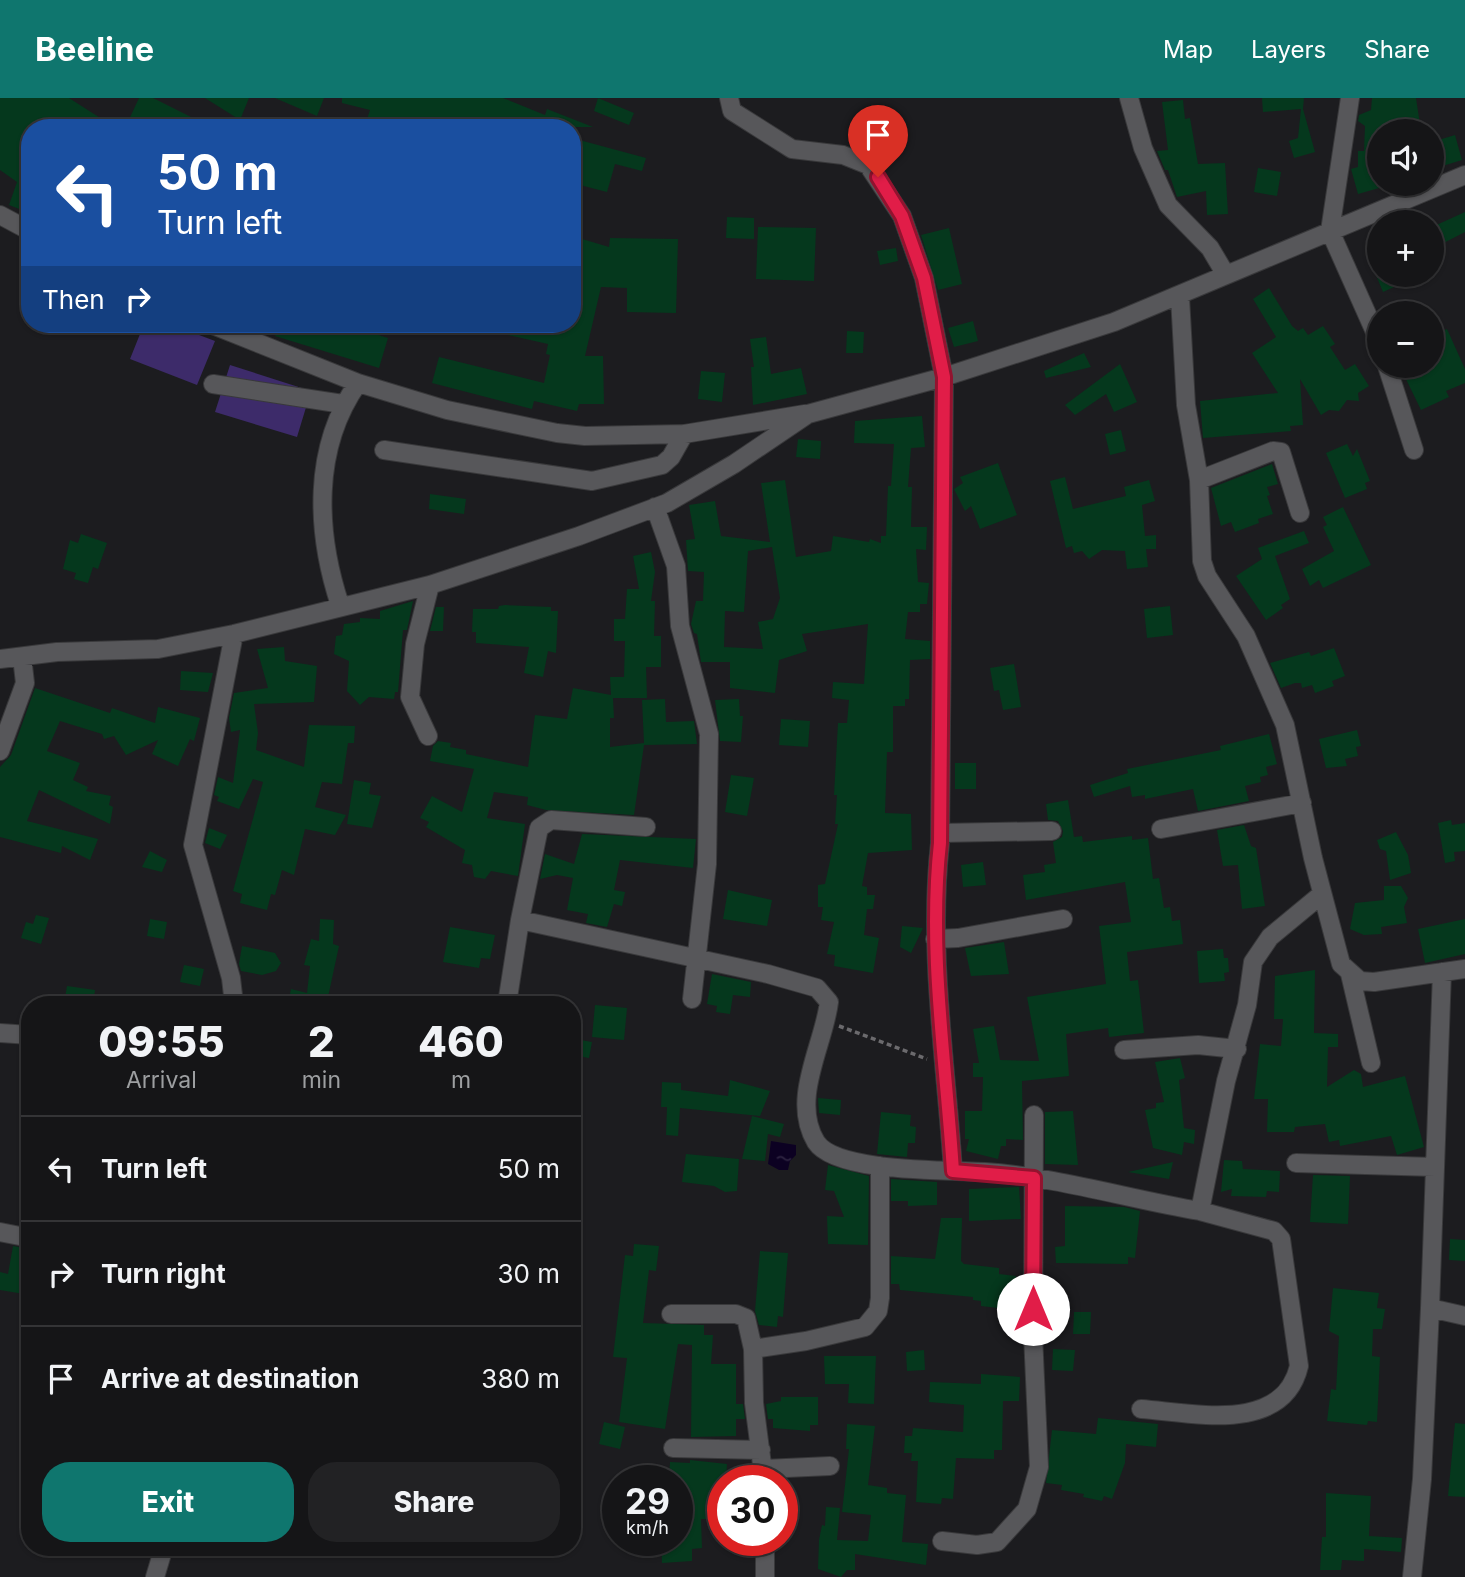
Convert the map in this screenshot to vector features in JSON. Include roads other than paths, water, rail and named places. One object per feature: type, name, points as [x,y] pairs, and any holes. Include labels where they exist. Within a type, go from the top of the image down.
[{"type":"street","points":[[729,98],[732,111],[792,149],[843,155],[860,160],[874,170],[902,216],[924,278],[944,377],[940,833],[934,895],[953,1171]]},
{"type":"street","points":[[1129,98],[1143,148],[1168,205],[1210,248],[1226,275]]},
{"type":"street","points":[[1350,98],[1331,231],[1367,314]]},
{"type":"street","points":[[233,333],[358,383],[447,410],[557,433],[585,436],[684,434],[808,414],[944,377],[1114,322],[1180,297],[1226,275],[1465,175]]},
{"type":"street","points":[[0,215],[21,226]]},
{"type":"street","points":[[1180,297],[1186,405],[1199,480],[1200,543],[1207,576],[1246,636],[1269,682],[1285,725],[1322,894],[1341,964],[1350,975],[1360,981],[1374,982],[1465,969]]},
{"type":"street","points":[[1391,378],[1414,450]]},
{"type":"street","points":[[340,605],[327,565],[321,496],[327,459],[343,404],[358,383]]},
{"type":"street","points":[[213,384],[343,404]]},
{"type":"street","points":[[0,659],[57,652],[158,649],[234,634],[430,584],[579,536],[655,507],[734,464],[808,414]]},
{"type":"street","points":[[384,450],[592,481],[662,465],[671,457],[684,434]]},
{"type":"street","points":[[1199,480],[1273,451],[1280,452],[1300,513]]},
{"type":"street","points":[[655,507],[676,566],[680,625],[709,734],[707,863],[694,958],[692,999]]},
{"type":"street","points":[[428,736],[411,698],[415,644],[430,584]]},
{"type":"street","points":[[233,996],[231,978],[192,845],[234,634]]},
{"type":"street","points":[[0,751],[25,683],[22,657]]},
{"type":"street","points":[[1161,829],[1302,803]]},
{"type":"street","points":[[508,996],[520,920],[539,828],[551,820],[646,827]]},
{"type":"street","points":[[940,833],[1052,831]]},
{"type":"street","points":[[1200,1211],[1226,1081],[1237,1049],[1252,962],[1259,949],[1283,924],[1322,894]]},
{"type":"street","points":[[935,939],[972,936],[1063,919]]},
{"type":"street","points":[[520,920],[808,985],[823,993],[829,1002],[828,1010],[814,1054],[809,1085],[811,1130],[824,1152],[880,1166],[1034,1178],[1200,1211],[1275,1231],[1281,1239],[1299,1366],[1295,1382],[1284,1398],[1264,1410],[1210,1414],[1141,1409]]},
{"type":"street","points":[[1412,1577],[1422,1479],[1442,972]]},
{"type":"street","points":[[1350,975],[1371,1063]]},
{"type":"street","points":[[0,1033],[21,1034]]},
{"type":"street","points":[[1124,1051],[1198,1045],[1237,1049]]},
{"type":"street","points":[[942,1541],[977,1545],[998,1542],[1027,1509],[1037,1480],[1033,1335],[1034,1115]]},
{"type":"street","points":[[1296,1163],[1435,1167]]},
{"type":"street","points":[[753,1349],[806,1341],[865,1327],[873,1319],[878,1311],[880,1298],[880,1166]]},
{"type":"street","points":[[0,1232],[21,1236]]},
{"type":"street","points":[[1430,1308],[1465,1316]]},
{"type":"street","points":[[671,1314],[742,1315],[747,1320],[753,1349],[754,1404],[763,1465]]},
{"type":"street","points":[[673,1448],[761,1450]]},
{"type":"street","points":[[798,1470],[830,1466]]},
{"type":"street","points":[[155,1577],[161,1556]]},
{"type":"street","points":[[765,1556],[765,1577]]},
{"type":"water","points":[[771,1141],[796,1145],[796,1155],[790,1161],[788,1170],[779,1170],[768,1164]]}]
